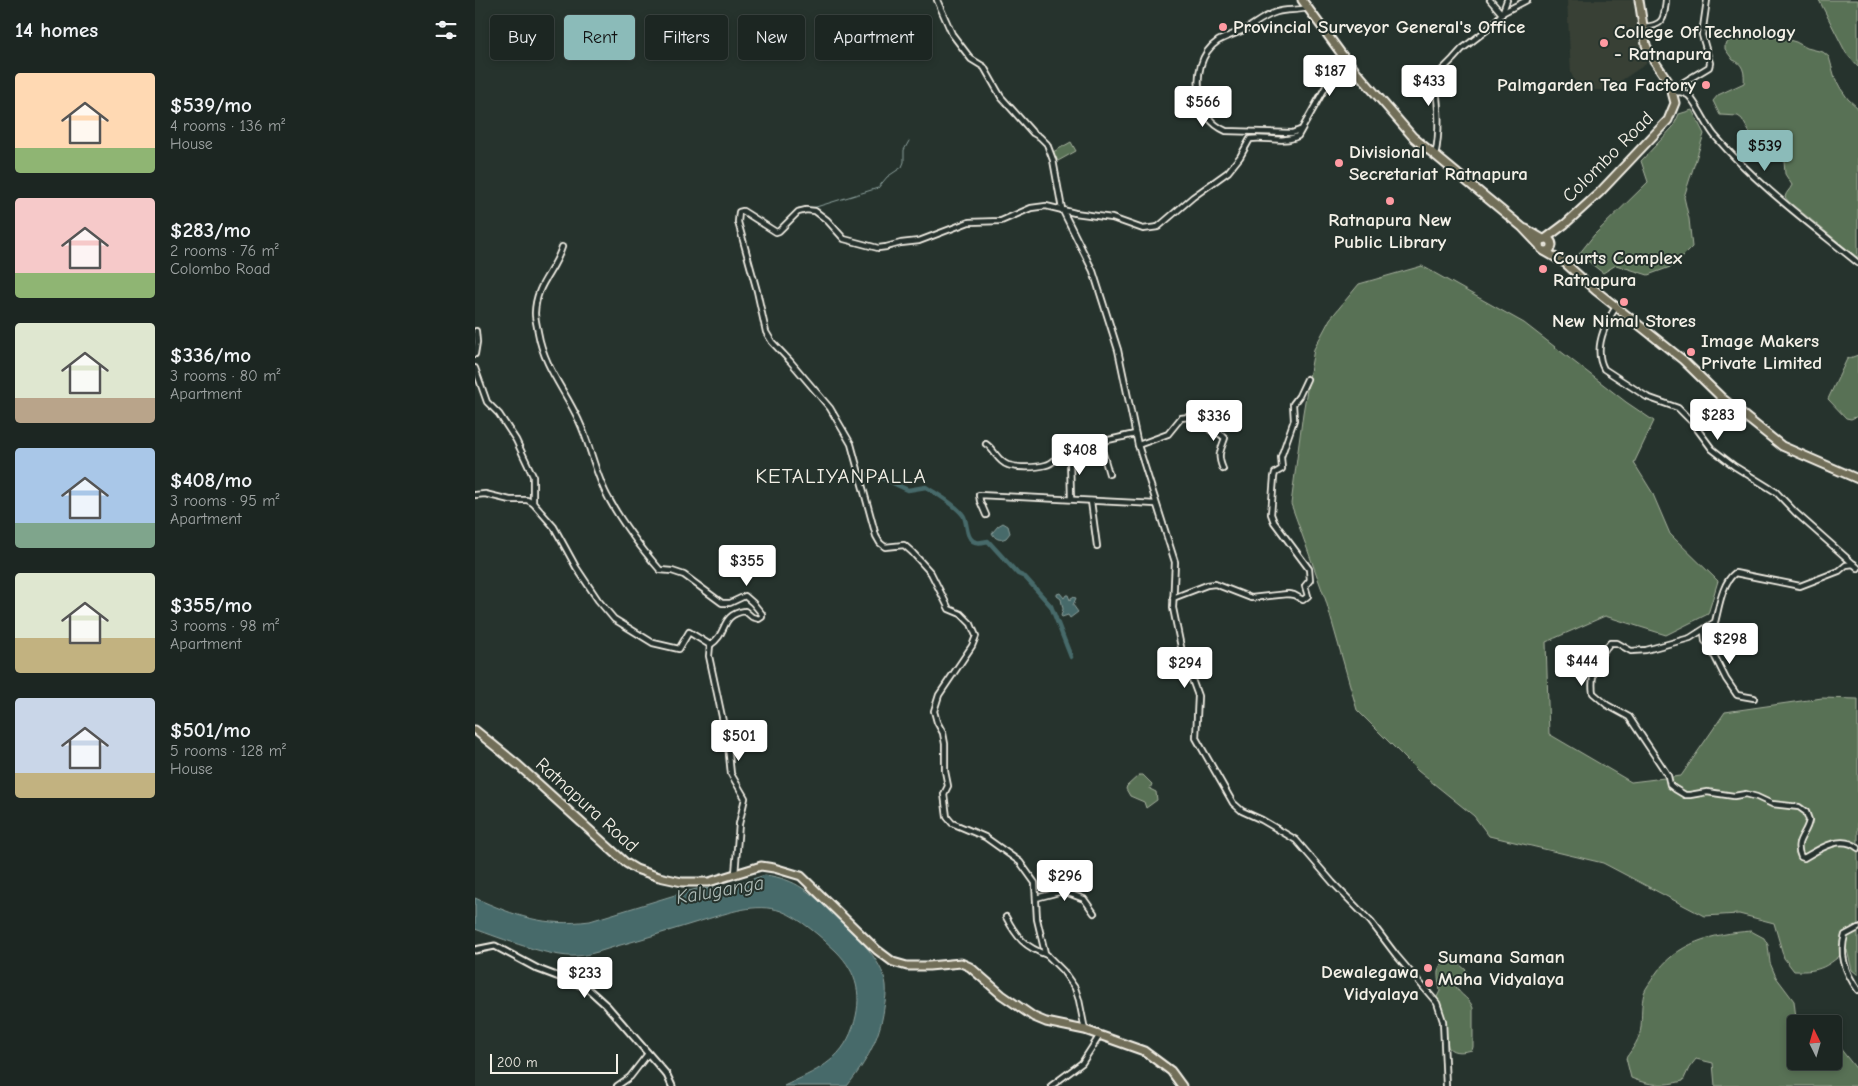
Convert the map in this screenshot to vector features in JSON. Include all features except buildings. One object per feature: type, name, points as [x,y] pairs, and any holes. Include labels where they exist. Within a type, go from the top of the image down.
[{"type":"main road","points":[[1302,0],[1343,56],[1413,138],[1522,227],[1541,249],[1565,263],[1616,307],[1683,360],[1722,398],[1782,446],[1858,479]]},
{"type":"main road","points":[[1639,0],[1646,45],[1651,56],[1676,92]]},
{"type":"main road","name":"Colombo Road","points":[[1541,249],[1549,250],[1548,241],[1599,193],[1668,120],[1675,103],[1676,92]]},
{"type":"main road","points":[[1522,227],[1548,241],[1565,263]]},
{"type":"main road","points":[[1541,249],[1541,241],[1548,241]]},
{"type":"main road","name":"Ratnapura Road","points":[[475,730],[518,765],[626,863],[636,869],[682,882],[709,882],[761,866],[801,876],[877,950],[893,962],[907,966],[961,963],[970,967],[1002,995],[1033,1017],[1046,1022],[1085,1030],[1144,1050],[1171,1071],[1182,1086]]},
{"type":"street","points":[[937,0],[951,34],[971,59],[984,67],[1001,97],[1033,133],[1041,137],[1047,144],[1053,160],[1062,209],[1093,271],[1118,350],[1137,445],[1175,562],[1173,608],[1182,652],[1198,696],[1196,738],[1233,804],[1242,811],[1262,820],[1296,840],[1333,883],[1371,922],[1395,956],[1437,1003],[1443,1021],[1446,1086]]},
{"type":"street","points":[[1491,0],[1503,13]]},
{"type":"street","points":[[1503,13],[1507,0]]},
{"type":"street","points":[[1435,156],[1439,138],[1440,118],[1435,77],[1453,60],[1461,49],[1488,29],[1503,13],[1527,0]]},
{"type":"street","points":[[1643,27],[1654,26],[1660,23],[1664,14],[1666,0]]},
{"type":"street","points":[[1676,92],[1683,86],[1684,82],[1709,67],[1710,63],[1702,35],[1707,0]]},
{"type":"street","points":[[1300,130],[1292,132],[1226,131],[1216,127],[1203,108],[1198,87],[1199,71],[1204,57],[1218,42],[1277,11],[1307,8]]},
{"type":"street","points":[[1085,1030],[1075,988],[1047,955],[1037,920],[1035,883],[1020,862],[985,837],[952,823],[947,817],[944,794],[948,786],[945,771],[945,744],[934,710],[939,695],[972,646],[976,636],[971,624],[961,614],[949,608],[931,573],[913,552],[905,545],[885,547],[880,543],[876,536],[851,444],[846,434],[830,408],[782,355],[766,332],[757,291],[737,222],[737,215],[743,211],[776,232],[779,232],[798,212],[806,210],[815,211],[827,220],[844,240],[879,248],[901,243],[919,242],[969,222],[1001,221],[1031,208],[1046,206],[1112,218],[1143,229],[1158,227],[1193,197],[1228,172],[1240,157],[1250,138],[1291,140],[1297,136],[1343,56]]},
{"type":"street","points":[[1676,92],[1689,96],[1708,128],[1719,141],[1778,199],[1858,263]]},
{"type":"street","points":[[562,247],[558,260],[546,276],[537,294],[535,315],[539,341],[547,364],[587,438],[608,499],[640,547],[660,570],[673,571],[684,575],[722,604],[730,603],[745,596],[762,614],[762,617],[759,619],[745,611],[735,612],[727,620],[719,639],[710,645]]},
{"type":"street","points":[[1616,307],[1607,320],[1601,339],[1600,362],[1604,369],[1647,397],[1678,408],[1692,422],[1712,449],[1734,466],[1776,492],[1796,513],[1856,566]]},
{"type":"street","points":[[475,354],[477,331]]},
{"type":"street","points":[[475,368],[487,402],[499,414],[516,440],[533,476],[533,503]]},
{"type":"street","points":[[1173,598],[1207,585],[1215,584],[1251,598],[1288,594],[1303,600],[1308,596],[1305,586],[1310,580],[1309,569],[1271,514],[1274,477],[1275,473],[1282,469],[1281,457],[1294,420],[1293,404],[1307,379]]},
{"type":"street","points":[[1137,445],[1167,434],[1181,418],[1223,413]]},
{"type":"street","points":[[1205,416],[1210,431],[1221,433],[1225,438],[1219,455],[1223,469]]},
{"type":"street","points":[[986,444],[1000,461],[1010,466],[1035,467],[1054,462],[1059,455],[1074,450],[1135,434]]},
{"type":"street","points":[[1100,443],[1109,474]]},
{"type":"street","points":[[1071,499],[1070,458],[1074,450]]},
{"type":"street","points":[[475,495],[485,494],[510,500],[527,500],[533,503],[554,527],[581,576],[614,619],[653,643],[670,648],[679,649],[689,632],[710,645]]},
{"type":"street","points":[[986,515],[979,495],[1156,504]]},
{"type":"street","points":[[1091,501],[1097,546]]},
{"type":"street","points":[[1856,566],[1846,565],[1839,571],[1800,586],[1735,573],[1727,583],[1715,622],[1704,631],[1684,641],[1641,651],[1631,651],[1617,643],[1610,644],[1603,651],[1595,668],[1591,684],[1593,693],[1607,705],[1629,717],[1665,770],[1670,785],[1675,789],[1690,795],[1707,792],[1734,796],[1747,794],[1771,804],[1799,807],[1805,812],[1809,820],[1799,843],[1798,850],[1801,858],[1839,842],[1849,842],[1858,848]]},
{"type":"street","points":[[1704,631],[1705,641],[1737,695],[1754,698]]},
{"type":"street","points":[[710,645],[709,656],[728,745],[731,774],[745,798],[739,824],[735,874]]},
{"type":"street","points":[[1036,898],[1063,891],[1084,899],[1094,913]]},
{"type":"street","points":[[1006,918],[1015,933],[1026,945],[1047,955]]},
{"type":"street","points":[[1858,928],[1845,935],[1843,943],[1845,967],[1850,979],[1858,990]]},
{"type":"street","points":[[475,950],[495,946],[538,969],[586,986],[607,1006],[647,1055],[667,1075],[672,1086]]},
{"type":"street","points":[[1051,1086],[1059,1084],[1082,1063],[1100,1035]]},
{"type":"street","points":[[617,1086],[630,1077],[647,1055]]},
{"type":"shaded area","name":"College Of Technology - Ratnapura","points":[[1567,0],[1635,0],[1641,49],[1647,59],[1646,64],[1607,90],[1588,90],[1575,82],[1571,73]]},
{"type":"green space","points":[[1819,0],[1858,0],[1858,67],[1846,53]]},
{"type":"green space","points":[[1782,38],[1823,52],[1829,57],[1835,78],[1841,89],[1858,108],[1858,258],[1788,201],[1785,197],[1792,185],[1785,174],[1784,161],[1756,144],[1742,119],[1738,116],[1720,115],[1713,101],[1718,95],[1744,83],[1743,69],[1725,49],[1725,44],[1731,39]]},
{"type":"green space","points":[[1692,110],[1704,134],[1684,197],[1692,247],[1673,266],[1648,275],[1616,265],[1603,273],[1579,254],[1594,235],[1648,182],[1641,161],[1673,127],[1679,114]]},
{"type":"green space","points":[[1071,142],[1076,151],[1058,161],[1053,152]]},
{"type":"green space","points":[[1422,266],[1524,323],[1626,402],[1654,421],[1634,463],[1652,492],[1670,534],[1718,581],[1708,614],[1666,635],[1605,616],[1546,642],[1549,734],[1631,782],[1681,776],[1725,712],[1822,698],[1858,699],[1858,975],[1852,970],[1847,950],[1818,969],[1794,971],[1784,958],[1774,923],[1739,914],[1704,916],[1603,863],[1489,836],[1474,816],[1418,771],[1357,710],[1326,601],[1291,504],[1303,413],[1314,349],[1330,319],[1359,284]]},
{"type":"green space","points":[[1858,355],[1858,416],[1851,419],[1846,418],[1828,399],[1847,359]]},
{"type":"green space","points":[[1139,775],[1143,775],[1152,784],[1150,789],[1156,792],[1157,800],[1146,808],[1144,802],[1130,796],[1126,789]]},
{"type":"green space","points":[[1751,931],[1764,938],[1768,945],[1770,963],[1776,977],[1794,1001],[1796,1015],[1787,1015],[1787,1070],[1843,1070],[1843,1052],[1858,1071],[1858,1086],[1715,1086],[1713,1063],[1696,1059],[1683,1081],[1657,1084],[1644,1083],[1631,1078],[1626,1058],[1639,1036],[1644,993],[1654,976],[1663,964],[1685,948],[1709,938]]},
{"type":"green space","points":[[1452,958],[1466,970],[1465,975],[1456,982],[1456,986],[1473,1008],[1473,1047],[1472,1050],[1459,1052],[1448,1047],[1444,1017],[1437,997],[1440,991],[1439,967]]},
{"type":"water","points":[[1003,523],[1008,526],[1010,533],[1006,538],[998,539],[992,533]]},
{"type":"water","points":[[1060,593],[1064,598],[1068,595],[1070,600],[1072,597],[1076,598],[1073,605],[1078,612],[1070,618],[1068,615],[1061,616],[1063,609],[1061,599],[1057,596]]},
{"type":"water","name":"Kaluganga","points":[[765,875],[795,884],[817,899],[848,927],[873,955],[884,975],[886,994],[876,1040],[866,1059],[847,1086],[784,1086],[826,1064],[842,1049],[853,1027],[858,1006],[858,996],[854,977],[836,951],[803,923],[781,911],[752,908],[723,914],[587,955],[577,956],[540,951],[475,929],[475,898],[531,919],[558,922],[590,921],[688,891],[723,888]]},
{"type":"waterway","points":[[786,221],[798,208],[816,207],[878,188],[887,177],[902,167],[904,150],[909,141]]},
{"type":"waterway","points":[[862,476],[865,474],[878,476],[908,490],[926,487],[956,507],[965,518],[970,539],[977,542],[988,541],[1018,574],[1025,577],[1051,606],[1071,657]]},
{"type":"place","name":"Provincial Surveyor General's Office","points":[[1223,27]]},
{"type":"place","name":"College Of Technology - Ratnapura","points":[[1604,43]]},
{"type":"place","name":"Palmgarden Tea Factory","points":[[1706,85]]},
{"type":"place","name":"Divisional Secretariat Ratnapura","points":[[1339,163]]},
{"type":"place","name":"Ratnapura New Public Library","points":[[1390,201]]},
{"type":"place","name":"Courts Complex Ratnapura","points":[[1543,269]]},
{"type":"place","name":"New Nimal Stores","points":[[1624,302]]},
{"type":"place","name":"Image Makers Private Limited","points":[[1691,352]]},
{"type":"place","name":"Sumana Saman Maha Vidyalaya","points":[[1428,968]]},
{"type":"place","name":"Dewalegawa Vidyalaya","points":[[1429,983]]},
{"type":"district","name":"KETALIYANPALLA","points":[[841,476]]}]
